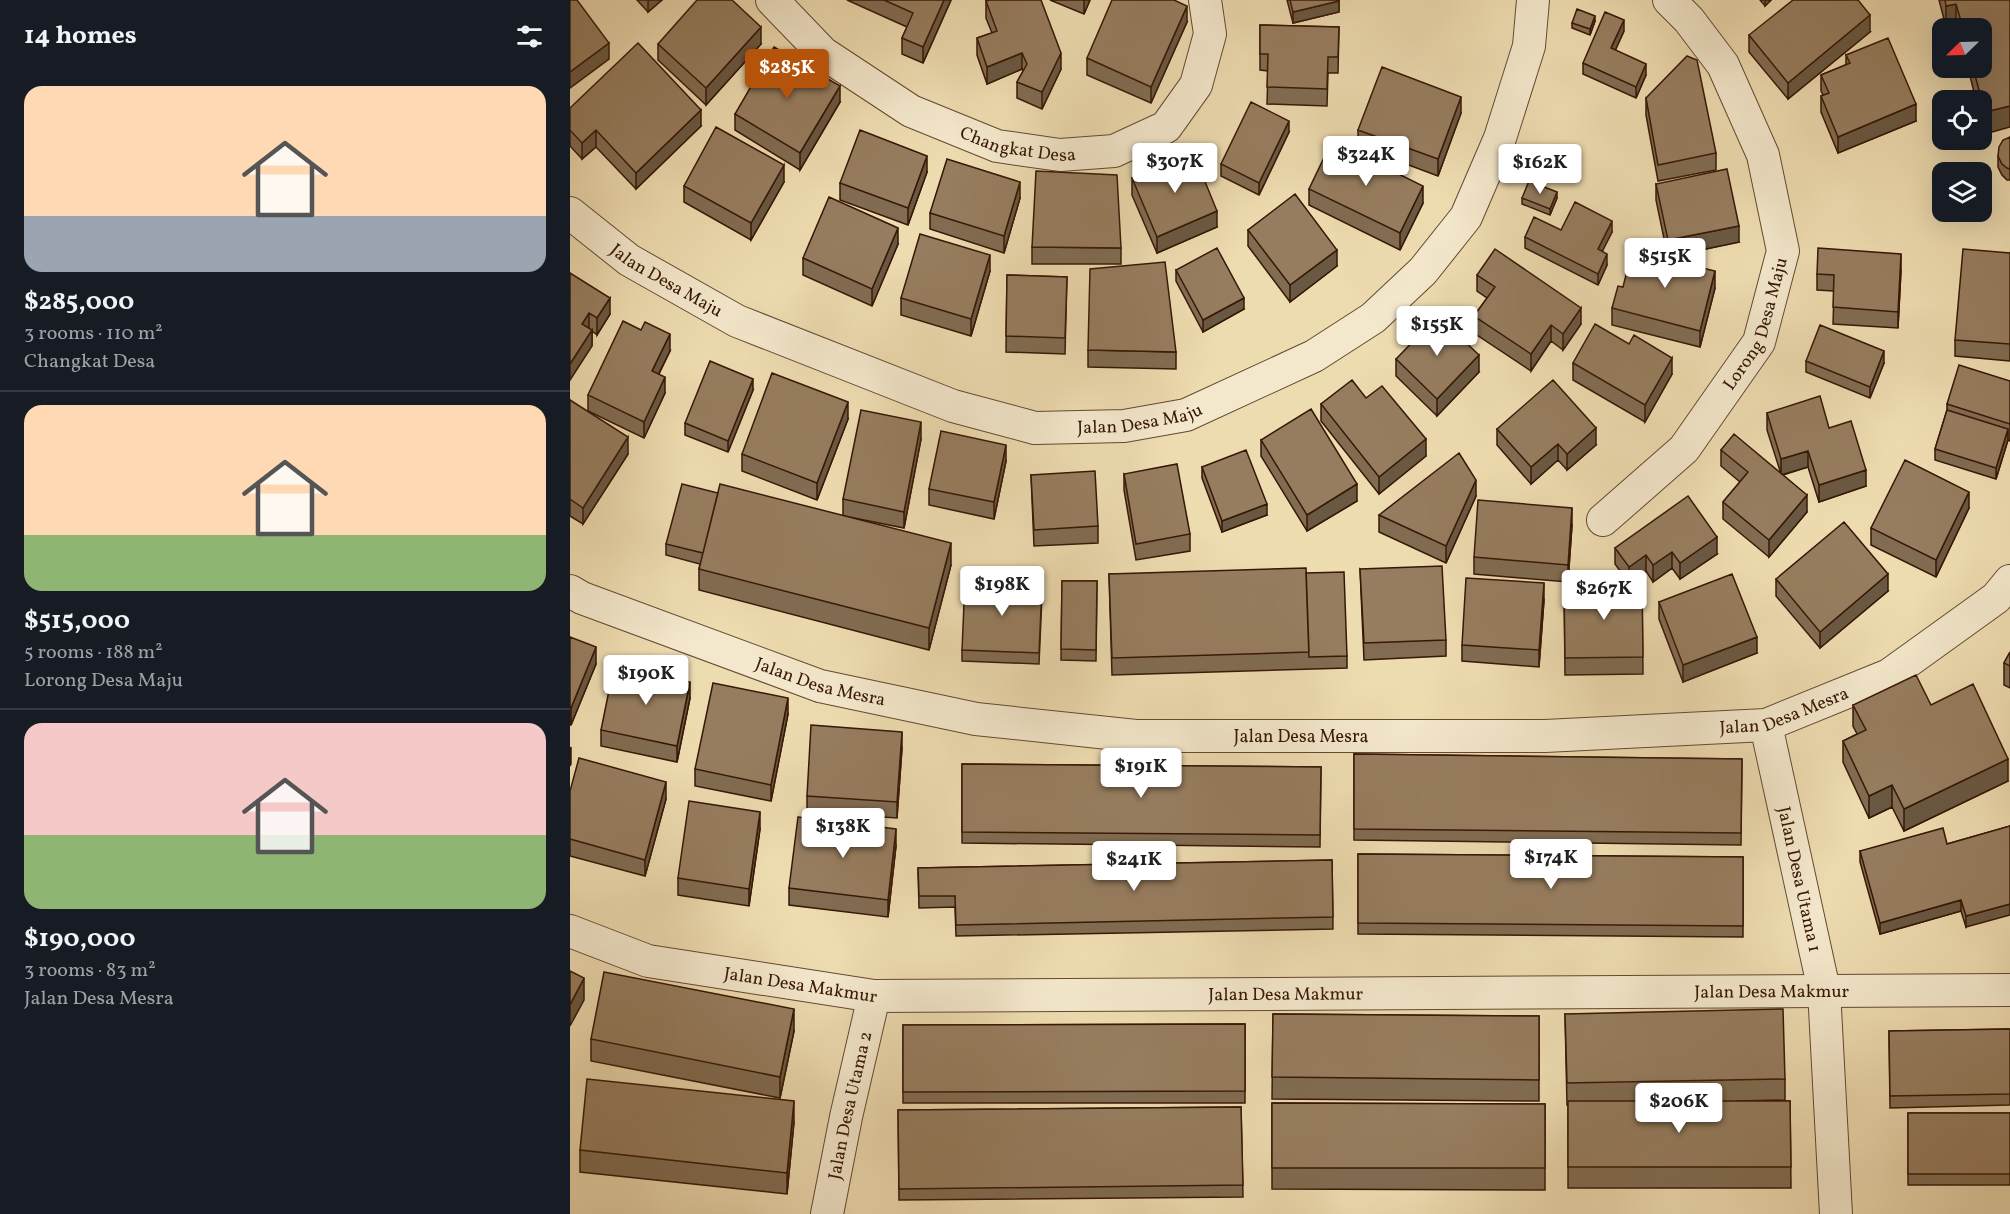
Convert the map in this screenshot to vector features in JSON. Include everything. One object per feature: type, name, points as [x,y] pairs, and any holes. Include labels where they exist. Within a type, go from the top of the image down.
[{"type":"street","name":"Changkat Desa","points":[[772,0],[823,53],[911,111],[997,146],[1060,155],[1114,151],[1166,127],[1197,85],[1210,34],[1205,0]]},
{"type":"street","name":"Jalan Desa Maju","points":[[570,213],[629,260],[737,321],[953,406],[1035,428],[1124,426],[1186,415],[1314,356],[1373,318],[1423,271],[1466,217],[1500,138],[1529,46],[1533,0]]},
{"type":"street","name":"Lorong Desa Maju","points":[[1604,520],[1684,449],[1759,342],[1783,251],[1763,155],[1723,65],[1689,20],[1669,0]]},
{"type":"street","name":"Jalan Desa Mesra","points":[[570,591],[593,602],[820,686],[976,719],[1136,736],[1545,736],[1766,725],[1889,675],[1996,598],[2010,581]]},
{"type":"street","name":"Jalan Desa Utama 1","points":[[1766,725],[1824,990],[1836,1214]]},
{"type":"street","name":"Jalan Desa Makmur","points":[[570,931],[648,962],[874,996],[2010,990]]},
{"type":"street","name":"Jalan Desa Utama 2","points":[[826,1214],[874,996]]},
{"type":"building","points":[[570,0],[577,0],[609,43],[570,72]]},
{"type":"building","points":[[697,0],[732,0],[761,27],[706,88],[658,44]]},
{"type":"building","points":[[884,0],[944,0],[923,47],[902,38],[913,13]]},
{"type":"building","points":[[1041,0],[1061,53],[1042,92],[1017,82],[1027,64],[1022,53],[987,67],[977,38],[997,31],[986,1]]},
{"type":"building","points":[[1112,0],[1174,0],[1187,6],[1151,87],[1087,58]]},
{"type":"building","points":[[1290,0],[1339,0],[1339,1],[1293,12]]},
{"type":"building","points":[[1793,0],[1858,0],[1870,15],[1788,83],[1749,35]]},
{"type":"building","points":[[1945,0],[2010,0],[2010,106],[1992,110],[1992,90],[1979,90],[1976,78],[1992,78],[1992,18],[1960,18],[1956,4],[1946,6]]},
{"type":"building","points":[[1577,9],[1595,16],[1590,29],[1572,23]]},
{"type":"building","points":[[1605,12],[1624,20],[1611,48],[1646,64],[1636,87],[1583,63]]},
{"type":"building","points":[[1260,25],[1339,27],[1338,57],[1328,57],[1327,89],[1267,87],[1268,54],[1260,54]]},
{"type":"building","points":[[1888,38],[1916,104],[1838,137],[1821,96],[1829,93],[1821,75],[1850,63],[1846,55]]},
{"type":"building","points":[[638,43],[701,110],[636,173],[596,130],[582,143],[570,130],[570,108]]},
{"type":"building","points":[[774,47],[840,86],[800,153],[735,114]]},
{"type":"building","points":[[1687,56],[1697,60],[1716,153],[1658,165],[1646,98]]},
{"type":"building","points":[[1382,67],[1461,97],[1438,159],[1358,130]]},
{"type":"building","points":[[1251,102],[1289,121],[1259,183],[1221,164]]},
{"type":"building","points":[[716,127],[784,165],[751,223],[684,186]]},
{"type":"building","points":[[860,130],[927,156],[908,208],[840,183]]},
{"type":"building","points":[[2010,137],[2010,169],[2002,164],[1998,156],[2003,140]]},
{"type":"building","points":[[1332,141],[1423,186],[1400,233],[1309,189]]},
{"type":"building","points":[[1193,152],[1217,211],[1157,237],[1132,178]]},
{"type":"building","points":[[947,159],[1020,182],[1004,236],[930,213]]},
{"type":"building","points":[[1727,169],[1739,226],[1668,240],[1656,184]]},
{"type":"building","points":[[1036,171],[1117,175],[1121,248],[1032,247]]},
{"type":"building","points":[[1529,181],[1557,192],[1550,209],[1522,198]]},
{"type":"building","points":[[1295,194],[1337,250],[1290,285],[1248,230]]},
{"type":"building","points":[[829,197],[898,228],[872,289],[803,258]]},
{"type":"building","points":[[1575,202],[1612,221],[1598,249],[1607,254],[1598,274],[1525,237],[1534,217],[1561,230]]},
{"type":"building","points":[[920,234],[990,255],[971,319],[901,298]]},
{"type":"building","points":[[1638,245],[1679,256],[1678,262],[1715,271],[1700,331],[1612,308],[1618,286],[1623,287],[1627,271],[1632,272]]},
{"type":"building","points":[[1217,248],[1244,298],[1203,320],[1176,270]]},
{"type":"building","points":[[1818,248],[1901,254],[1898,312],[1833,307],[1834,275],[1817,274]]},
{"type":"building","points":[[1495,249],[1581,308],[1563,334],[1551,325],[1531,354],[1474,316],[1495,287],[1477,275]]},
{"type":"building","points":[[1963,249],[2010,253],[2010,344],[1955,340]]},
{"type":"building","points":[[1165,262],[1176,352],[1088,350],[1090,269]]},
{"type":"building","points":[[570,273],[610,298],[597,318],[589,313],[582,324],[592,330],[570,364]]},
{"type":"building","points":[[1007,275],[1067,277],[1065,338],[1006,336]]},
{"type":"building","points":[[1438,316],[1479,355],[1437,399],[1396,359]]},
{"type":"building","points":[[623,321],[641,330],[645,322],[670,334],[652,371],[665,377],[644,422],[588,395]]},
{"type":"building","points":[[1595,324],[1629,344],[1634,335],[1672,358],[1645,405],[1573,363]]},
{"type":"building","points":[[1820,325],[1884,351],[1870,387],[1806,361]]},
{"type":"building","points":[[710,361],[753,379],[728,441],[685,423]]},
{"type":"building","points":[[1959,365],[2010,381],[2010,424],[1947,404]]},
{"type":"building","points":[[772,373],[848,402],[817,483],[742,454]]},
{"type":"building","points":[[1352,380],[1366,398],[1382,386],[1426,439],[1379,477],[1321,404]]},
{"type":"building","points":[[1553,380],[1596,428],[1567,454],[1558,444],[1531,467],[1497,429]]},
{"type":"building","points":[[1820,396],[1829,428],[1851,421],[1866,470],[1819,485],[1808,451],[1781,459],[1767,413]]},
{"type":"building","points":[[570,400],[628,437],[583,508],[570,499]]},
{"type":"building","points":[[1311,409],[1357,484],[1307,515],[1261,440]]},
{"type":"building","points":[[861,410],[921,422],[904,512],[843,499]]},
{"type":"building","points":[[1947,410],[2008,429],[1996,468],[1935,449]]},
{"type":"building","points":[[941,431],[1006,445],[994,502],[929,489]]},
{"type":"building","points":[[1734,434],[1807,495],[1769,540],[1723,502],[1748,472],[1721,450]]},
{"type":"building","points":[[1246,450],[1267,504],[1222,521],[1202,467]]},
{"type":"building","points":[[1459,453],[1476,480],[1446,546],[1379,515]]},
{"type":"building","points":[[1905,460],[1969,492],[1936,560],[1871,528]]},
{"type":"building","points":[[1177,464],[1190,534],[1136,544],[1124,474]]},
{"type":"building","points":[[1095,471],[1098,526],[1034,530],[1031,475]]},
{"type":"building","points":[[682,484],[718,493],[703,553],[666,544]]},
{"type":"building","points":[[720,484],[951,543],[929,628],[699,569]]},
{"type":"building","points":[[1688,496],[1717,537],[1680,563],[1672,552],[1653,565],[1646,555],[1629,567],[1615,548]]},
{"type":"building","points":[[1478,500],[1572,508],[1568,565],[1474,557]]},
{"type":"building","points":[[1844,522],[1888,574],[1820,632],[1776,579]]},
{"type":"building","points":[[1442,566],[1446,640],[1364,643],[1360,569]]},
{"type":"building","points":[[1306,568],[1309,652],[1112,658],[1109,574]]},
{"type":"building","points":[[1344,572],[1347,656],[1309,657],[1306,573]]},
{"type":"building","points":[[1732,574],[1757,637],[1683,665],[1659,602]]},
{"type":"building","points":[[1466,578],[1544,583],[1539,650],[1462,645]]},
{"type":"building","points":[[965,581],[1042,585],[1039,653],[962,650]]},
{"type":"building","points":[[1062,581],[1097,581],[1096,650],[1061,649]]},
{"type":"building","points":[[1642,584],[1643,657],[1565,658],[1564,585]]},
{"type":"building","points":[[570,637],[596,647],[571,708],[570,708]]},
{"type":"building","points":[[2010,652],[2010,666],[2004,663]]},
{"type":"building","points":[[614,666],[690,682],[677,746],[601,730]]},
{"type":"building","points":[[1916,675],[1931,705],[1973,684],[2008,759],[1904,809],[1892,785],[1869,796],[1843,741],[1866,730],[1853,705]]},
{"type":"building","points":[[713,683],[788,698],[771,785],[695,769]]},
{"type":"building","points":[[811,725],[902,732],[897,802],[807,796]]},
{"type":"building","points":[[1354,754],[1742,759],[1741,833],[1354,829]]},
{"type":"building","points":[[579,758],[666,782],[645,860],[570,839],[570,791]]},
{"type":"building","points":[[962,764],[1321,767],[1320,835],[962,832]]},
{"type":"building","points":[[689,801],[760,812],[749,889],[678,878]]},
{"type":"building","points":[[798,817],[896,829],[888,900],[789,888]]},
{"type":"building","points":[[2010,826],[2010,904],[1966,916],[1961,900],[1880,923],[1860,851],[1943,828],[1947,844]]},
{"type":"building","points":[[1358,854],[1743,857],[1743,926],[1358,923]]},
{"type":"building","points":[[1332,860],[1333,917],[956,925],[955,896],[919,896],[918,868]]},
{"type":"building","points":[[570,971],[584,978],[570,1005]]},
{"type":"building","points":[[604,972],[794,1009],[780,1077],[591,1039]]},
{"type":"building","points":[[1783,1009],[1785,1079],[1567,1083],[1565,1014]]},
{"type":"building","points":[[1273,1014],[1539,1016],[1539,1080],[1272,1077]]},
{"type":"building","points":[[1245,1024],[1245,1091],[903,1092],[903,1025]]},
{"type":"building","points":[[2010,1029],[2010,1094],[1890,1096],[1889,1031]]},
{"type":"building","points":[[587,1079],[794,1101],[787,1173],[580,1150]]},
{"type":"building","points":[[1568,1101],[1790,1101],[1791,1167],[1568,1167]]},
{"type":"building","points":[[1272,1103],[1545,1104],[1545,1168],[1272,1168]]},
{"type":"building","points":[[1241,1107],[1243,1185],[899,1189],[898,1110]]},
{"type":"building","points":[[1908,1113],[2010,1113],[2010,1174],[1908,1174]]}]
